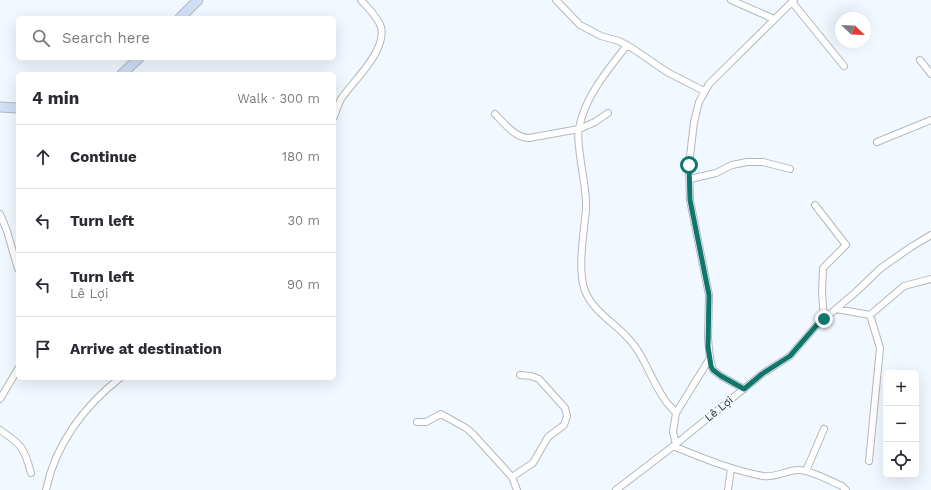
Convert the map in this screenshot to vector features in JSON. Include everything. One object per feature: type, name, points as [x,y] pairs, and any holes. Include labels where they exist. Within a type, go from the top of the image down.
[{"type":"main road","points":[[182,16],[198,0]]},
{"type":"main road","points":[[124,72],[137,60]]},
{"type":"main road","points":[[0,107],[16,108]]},
{"type":"street","points":[[336,112],[341,99],[373,60],[381,35],[381,28],[377,19],[361,0]]},
{"type":"street","points":[[556,0],[580,25],[601,36],[611,38],[628,46],[667,72],[704,91]]},
{"type":"street","points":[[731,0],[774,19]]},
{"type":"street","points":[[744,389],[713,370],[710,358],[708,338],[710,311],[709,295],[690,200],[689,165],[694,122],[700,102],[704,91],[713,80],[793,1],[844,66]]},
{"type":"street","points":[[628,46],[604,74],[585,108],[579,129],[580,156],[586,198],[582,256],[584,288],[591,302],[597,309],[635,346],[663,398],[676,413]]},
{"type":"street","points":[[920,60],[931,74]]},
{"type":"street","points":[[495,114],[516,134],[524,138],[579,129],[608,114]]},
{"type":"street","points":[[877,142],[931,120]]},
{"type":"street","points":[[690,179],[716,173],[732,166],[747,162],[764,162],[790,170]]},
{"type":"street","points":[[815,206],[846,245],[823,268],[822,292],[824,319]]},
{"type":"street","points":[[0,214],[16,262]]},
{"type":"street","name":"Lê Lợi","points":[[616,490],[675,445],[762,374],[790,356],[816,326],[881,268],[931,235]]},
{"type":"street","points":[[870,315],[904,286],[931,279]]},
{"type":"street","points":[[836,308],[870,315]]},
{"type":"street","points":[[869,461],[880,348],[870,315]]},
{"type":"street","points":[[710,358],[676,413],[673,432],[675,445],[731,469],[770,476],[792,471],[806,471],[842,486],[846,490]]},
{"type":"street","points":[[0,399],[16,372]]},
{"type":"street","points":[[512,477],[534,463],[548,437],[564,425],[567,416],[565,408],[539,379],[520,375]]},
{"type":"street","points":[[46,490],[53,463],[69,433],[93,402],[118,380]]},
{"type":"street","points":[[418,422],[428,421],[441,414],[466,428],[512,477],[517,490]]},
{"type":"street","points":[[806,471],[824,429]]},
{"type":"street","points":[[0,430],[16,441],[22,448],[26,455],[31,473]]},
{"type":"street","points":[[728,490],[731,469]]},
{"type":"route","points":[[689,165],[690,200],[709,295],[710,311],[708,347],[713,370],[744,389],[762,374],[790,356],[824,319]]}]
